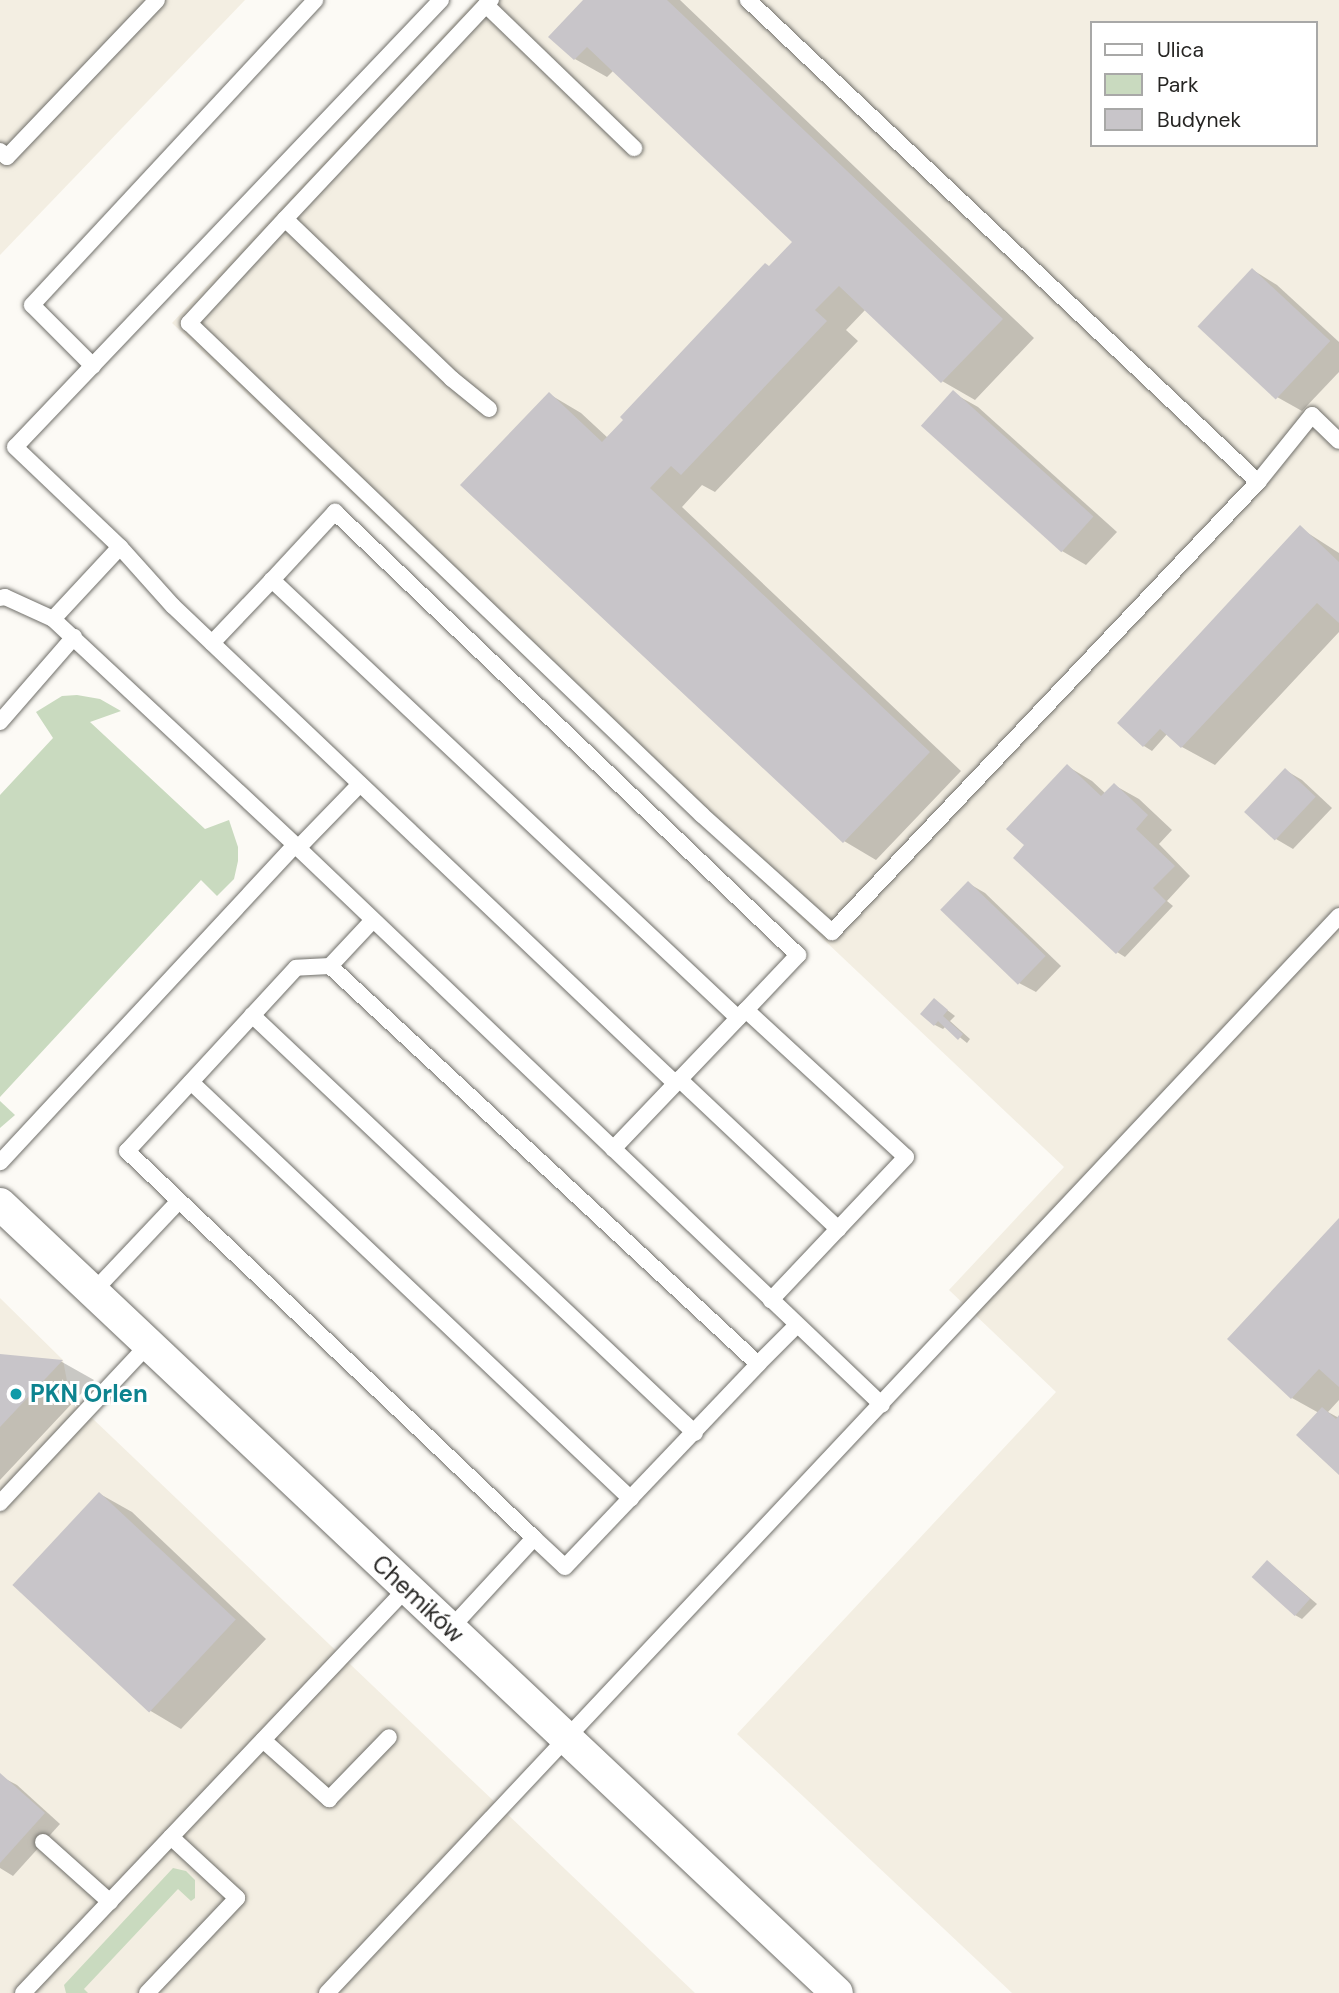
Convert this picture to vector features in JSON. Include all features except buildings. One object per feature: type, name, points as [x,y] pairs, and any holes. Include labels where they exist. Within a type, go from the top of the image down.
[{"type":"street","name":"Chemików","points":[[0,1204],[837,1993]]},
{"type":"lane","points":[[0,151],[7,157],[158,0]]},
{"type":"lane","points":[[93,366],[32,305],[316,0]]},
{"type":"lane","points":[[441,0],[15,447],[120,547],[212,643],[838,1229]]},
{"type":"lane","points":[[748,0],[1258,482]]},
{"type":"lane","points":[[634,148],[488,2],[189,323],[702,815],[832,932],[1258,482],[1312,415],[1339,441]]},
{"type":"lane","points":[[285,219],[452,379],[489,409]]},
{"type":"lane","points":[[212,643],[335,512],[798,955],[613,1149]]},
{"type":"lane","points":[[53,619],[120,547]]},
{"type":"lane","points":[[272,580],[742,1014],[906,1157],[771,1300]]},
{"type":"lane","points":[[0,598],[5,597],[53,619],[74,637],[882,1405]]},
{"type":"lane","points":[[0,722],[74,637]]},
{"type":"lane","points":[[0,1163],[360,783]]},
{"type":"lane","points":[[327,1993],[568,1740],[1339,916]]},
{"type":"lane","points":[[373,920],[330,966],[296,968],[127,1151],[565,1567],[797,1325]]},
{"type":"lane","points":[[330,966],[758,1364]]},
{"type":"lane","points":[[252,1015],[695,1433]]},
{"type":"lane","points":[[191,1082],[632,1499]]},
{"type":"lane","points":[[93,1292],[179,1201]]},
{"type":"lane","points":[[0,1503],[149,1344]]},
{"type":"lane","points":[[450,1629],[534,1538]]},
{"type":"lane","points":[[31,1990],[110,1902],[407,1588]]},
{"type":"lane","points":[[263,1740],[329,1799],[389,1737]]},
{"type":"lane","points":[[147,1993],[237,1898],[171,1837]]},
{"type":"lane","points":[[43,1842],[110,1902]]},
{"type":"shaded area","points":[[0,0],[245,0],[0,255]]},
{"type":"shaded area","points":[[476,0],[1339,0],[1339,1993],[1012,1993],[737,1734],[1056,1392],[949,1290],[1064,1167],[172,323]]},
{"type":"shaded area","points":[[0,1298],[63,1360],[70,1397],[695,1993],[0,1993]]},
{"type":"green space","points":[[77,695],[100,699],[121,711],[90,722],[205,829],[229,820],[238,847],[238,861],[234,879],[217,896],[201,880],[0,1097],[0,795],[53,738],[36,712],[62,696]]},
{"type":"green space","points":[[0,1101],[15,1115],[0,1128]]},
{"type":"green space","points":[[173,1868],[186,1871],[195,1880],[195,1898],[191,1901],[178,1889],[84,1989],[88,1993],[66,1993],[64,1985]]},
{"type":"place","name":"PKN Orlen","points":[[16,1394]]}]
